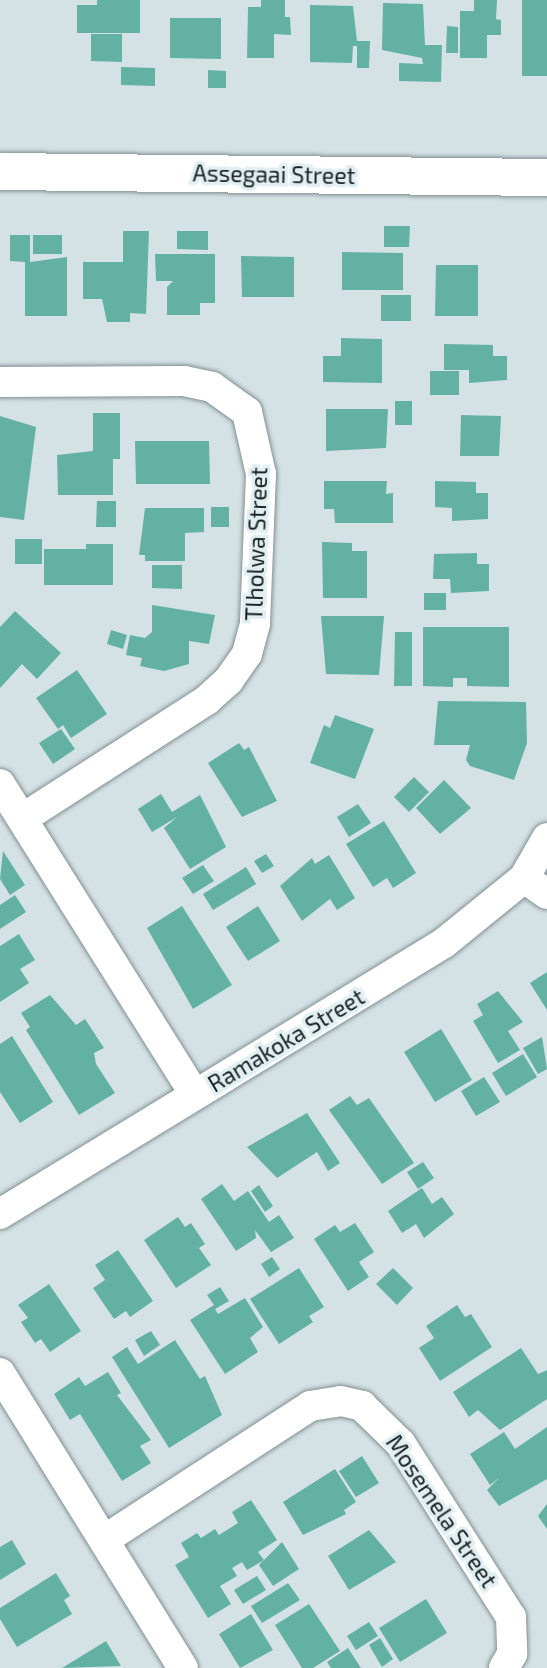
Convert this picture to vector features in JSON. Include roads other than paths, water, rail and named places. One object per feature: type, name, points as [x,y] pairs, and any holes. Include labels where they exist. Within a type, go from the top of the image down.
[{"type":"street","name":"Assegaai Street","points":[[0,171],[547,177]]},
{"type":"street","name":"Tlholwa Street","points":[[0,382],[184,381],[212,387],[247,412],[261,474],[255,624],[247,654],[229,680],[208,701],[23,818]]},
{"type":"street","points":[[0,784],[195,1095]]},
{"type":"street","name":"Ramakoka Street","points":[[0,1214],[536,886],[547,838]]},
{"type":"street","points":[[0,1373],[183,1668]]},
{"type":"street","name":"Mosemela Street","points":[[104,1540],[310,1406],[341,1401],[362,1406],[401,1444],[511,1617],[512,1654],[504,1668]]}]
